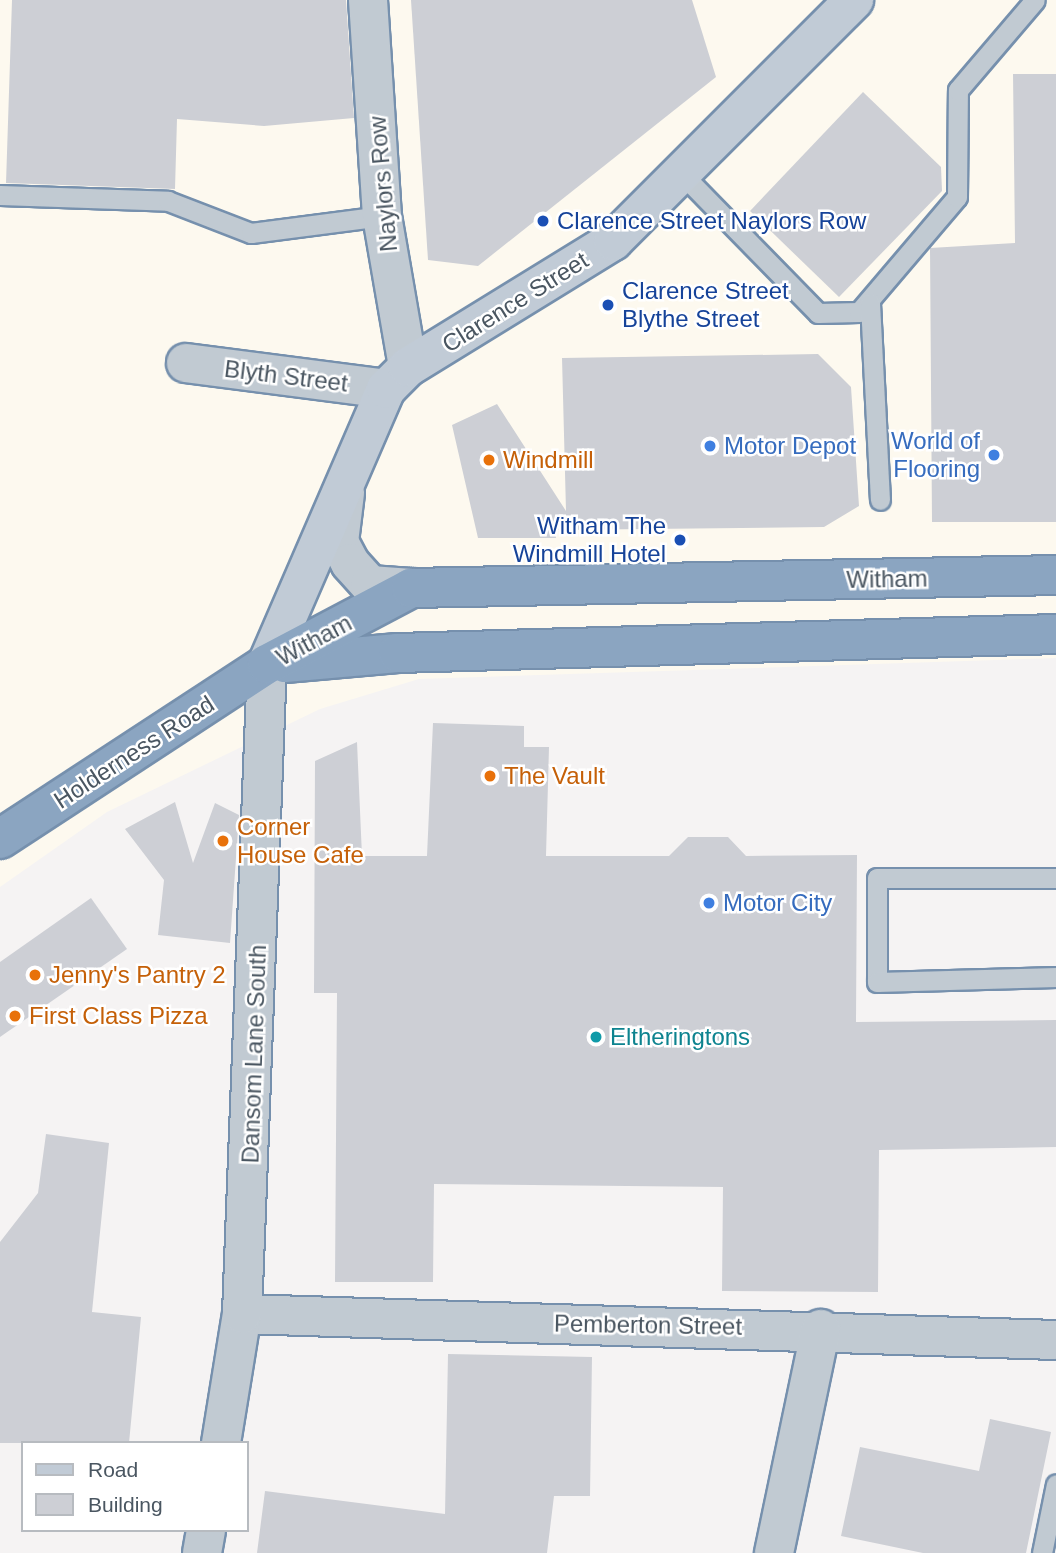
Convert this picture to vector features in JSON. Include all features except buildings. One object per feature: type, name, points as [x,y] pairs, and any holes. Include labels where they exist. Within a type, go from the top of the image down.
[{"type":"highway","name":"Witham","points":[[267,664],[411,588],[1056,576]]},
{"type":"highway","name":"Witham","points":[[267,664],[398,653],[1056,634]]},
{"type":"highway","name":"Holderness Road","points":[[0,839],[267,664]]},
{"type":"street","name":"Naylors Row","points":[[368,0],[397,378]]},
{"type":"street","name":"Clarence Street","points":[[397,378],[613,240],[854,0]]},
{"type":"street","name":"Blyth Street","points":[[186,363],[397,378]]},
{"type":"street","points":[[267,664],[349,463],[397,378]]},
{"type":"street","points":[[349,463],[339,542],[370,585],[411,588]]},
{"type":"street","name":"Dansom Lane South","points":[[221,1441],[242,1314],[267,664]]},
{"type":"street","name":"Pemberton Street","points":[[242,1314],[821,1329],[1056,1339]]},
{"type":"street","points":[[774,1553],[821,1329]]},
{"type":"street","points":[[202,1553],[206,1532]]},
{"type":"lane","points":[[681,173],[818,313],[844,317],[870,303],[957,197],[957,90],[1035,0]]},
{"type":"lane","points":[[0,195],[168,201],[251,233],[383,216]]},
{"type":"lane","points":[[870,303],[880,500]]},
{"type":"lane","points":[[1056,878],[877,878],[877,982],[1056,977]]},
{"type":"lane","points":[[1042,1553],[1056,1484]]},
{"type":"shaded area","points":[[0,0],[1056,0],[1056,658],[419,679],[320,709],[107,812],[0,887]]},
{"type":"place","name":"Clarence Street Naylors Row","points":[[543,221]]},
{"type":"place","name":"Clarence Street Blythe Street","points":[[608,305]]},
{"type":"place","name":"Motor Depot","points":[[710,446]]},
{"type":"place","name":"World of Flooring","points":[[994,455]]},
{"type":"place","name":"Windmill","points":[[489,460]]},
{"type":"place","name":"Witham The Windmill Hotel","points":[[680,540]]},
{"type":"place","name":"The Vault","points":[[490,776]]},
{"type":"place","name":"Corner House Cafe","points":[[223,841]]},
{"type":"place","name":"Motor City","points":[[709,903]]},
{"type":"place","name":"Jenny's Pantry 2","points":[[35,975]]},
{"type":"place","name":"First Class Pizza","points":[[15,1016]]},
{"type":"place","name":"Eltheringtons","points":[[596,1037]]}]
